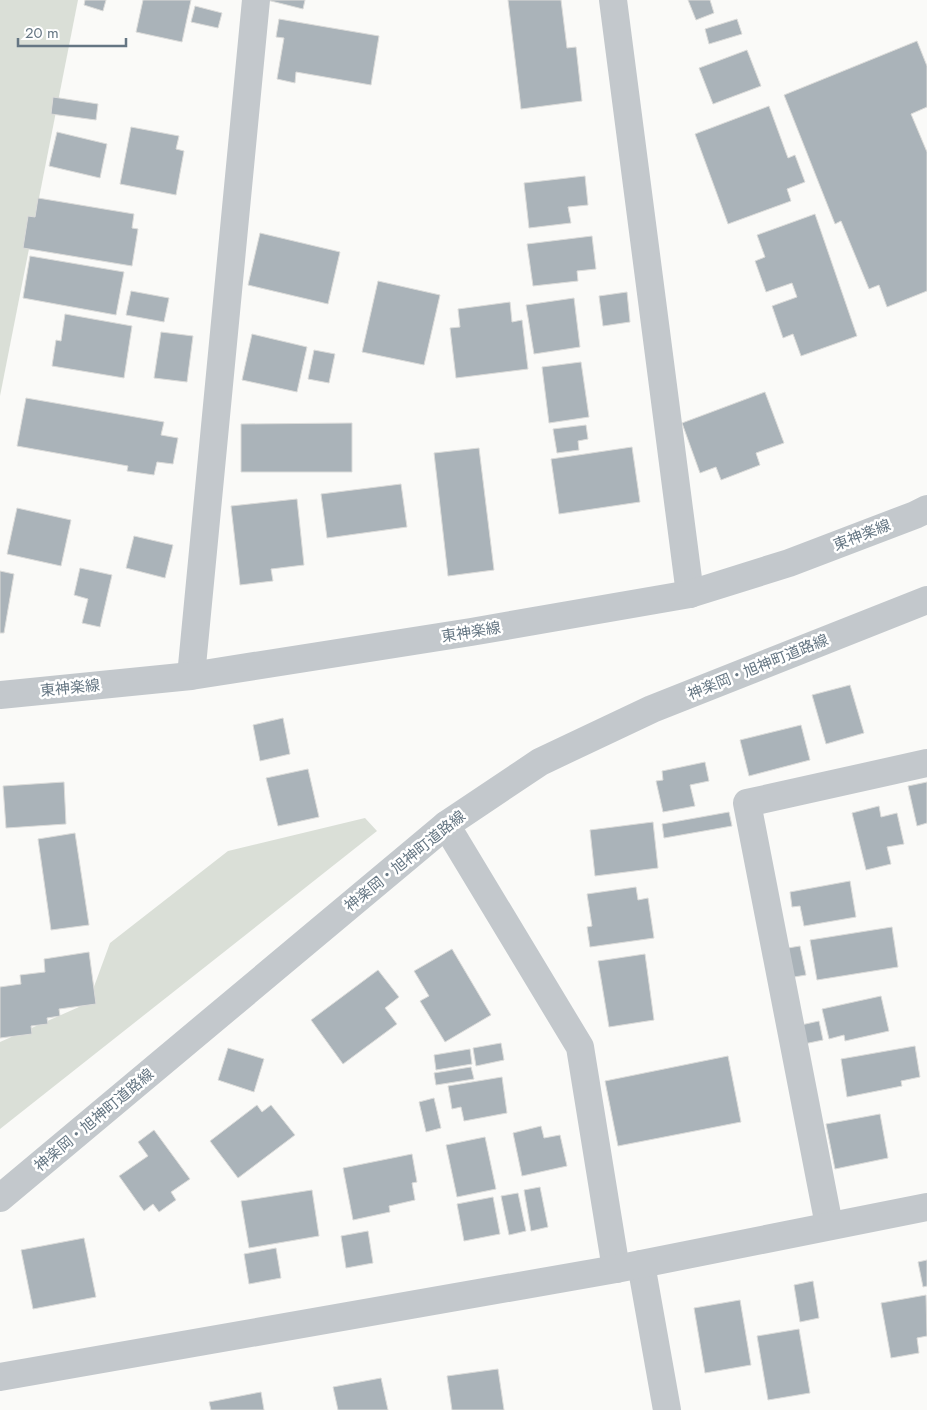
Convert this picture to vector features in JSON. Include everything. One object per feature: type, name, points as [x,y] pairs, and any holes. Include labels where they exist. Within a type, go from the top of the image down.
[{"type":"street","points":[[191,676],[256,0]]},
{"type":"street","points":[[613,0],[690,594]]},
{"type":"street","name":"東神楽線","points":[[0,695],[191,676],[471,632],[690,594],[789,563],[915,516],[927,509]]},
{"type":"street","name":"神楽岡・旭神町道路線","points":[[0,1198],[446,825],[540,762],[652,709],[927,600]]},
{"type":"street","points":[[829,1226],[747,803],[927,764]]},
{"type":"street","points":[[446,825],[580,1047],[628,1266],[667,1410]]},
{"type":"street","points":[[0,1377],[628,1266],[927,1207]]},
{"type":"shaded area","points":[[0,0],[78,0],[0,396]]},
{"type":"shaded area","points":[[365,818],[377,831],[0,1129],[0,1042],[88,1003],[110,943],[228,851]]},
{"type":"building","points":[[85,0],[106,0],[103,11],[84,5]]},
{"type":"building","points":[[143,0],[191,0],[182,42],[136,32]]},
{"type":"building","points":[[267,0],[305,0],[303,9]]},
{"type":"building","points":[[508,0],[561,0],[567,48],[576,47],[582,101],[521,109]]},
{"type":"building","points":[[688,0],[710,0],[714,13],[696,20]]},
{"type":"building","points":[[195,6],[222,13],[218,28],[191,22]]},
{"type":"building","points":[[279,19],[379,36],[371,85],[296,72],[295,83],[277,79],[284,38],[276,37]]},
{"type":"building","points":[[737,19],[742,34],[709,44],[705,29]]},
{"type":"building","points":[[917,41],[927,66],[927,107],[911,114],[927,152],[927,291],[887,307],[879,285],[869,289],[841,221],[835,224],[784,95]]},
{"type":"building","points":[[747,50],[761,86],[713,104],[699,68]]},
{"type":"building","points":[[53,97],[98,104],[96,120],[51,114]]},
{"type":"building","points":[[769,106],[788,158],[795,155],[805,182],[787,189],[791,201],[728,224],[695,134]]},
{"type":"building","points":[[131,127],[179,136],[176,149],[184,151],[176,195],[120,184]]},
{"type":"building","points":[[57,132],[107,144],[100,178],[49,166]]},
{"type":"building","points":[[585,176],[588,205],[568,207],[571,223],[529,228],[524,183]]},
{"type":"building","points":[[38,198],[134,214],[132,228],[138,229],[132,266],[23,248],[28,216],[35,217]]},
{"type":"building","points":[[815,214],[857,336],[801,356],[793,334],[783,338],[772,306],[797,297],[792,283],[766,292],[755,261],[765,257],[757,235]]},
{"type":"building","points":[[260,233],[340,252],[328,304],[248,285]]},
{"type":"building","points":[[592,236],[596,269],[577,271],[578,281],[533,286],[527,244]]},
{"type":"building","points":[[30,256],[124,272],[116,315],[23,298]]},
{"type":"building","points":[[378,281],[440,295],[424,365],[362,352]]},
{"type":"building","points":[[131,291],[169,298],[164,322],[126,315]]},
{"type":"building","points":[[627,292],[630,322],[603,326],[599,296]]},
{"type":"building","points":[[574,298],[580,347],[534,354],[526,305]]},
{"type":"building","points":[[510,302],[512,322],[522,320],[528,369],[456,378],[450,328],[460,327],[458,309]]},
{"type":"building","points":[[65,314],[132,326],[124,378],[52,366],[56,340],[61,341]]},
{"type":"building","points":[[161,332],[193,336],[187,382],[154,378]]},
{"type":"building","points":[[252,334],[307,347],[297,392],[242,380]]},
{"type":"building","points":[[314,350],[335,354],[329,383],[308,379]]},
{"type":"building","points":[[581,362],[589,417],[549,423],[542,367]]},
{"type":"building","points":[[765,392],[784,443],[756,453],[760,465],[721,480],[716,467],[700,473],[682,423]]},
{"type":"building","points":[[26,398],[164,422],[161,435],[178,438],[173,464],[157,462],[154,475],[127,471],[128,466],[17,446]]},
{"type":"building","points":[[352,423],[352,472],[241,472],[241,424]]},
{"type":"building","points":[[586,425],[588,439],[578,441],[579,450],[557,453],[553,429]]},
{"type":"building","points":[[632,447],[640,502],[559,514],[551,459]]},
{"type":"building","points":[[479,448],[494,570],[448,576],[434,453]]},
{"type":"building","points":[[401,484],[407,527],[327,538],[321,494]]},
{"type":"building","points":[[297,499],[304,565],[271,569],[273,581],[240,585],[231,506]]},
{"type":"building","points":[[17,508],[71,520],[61,566],[7,554]]},
{"type":"building","points":[[134,536],[173,545],[165,578],[126,568]]},
{"type":"building","points":[[80,568],[112,575],[100,627],[82,623],[88,599],[74,595]]},
{"type":"building","points":[[0,571],[14,574],[4,633],[0,633]]},
{"type":"building","points":[[850,685],[864,733],[826,744],[812,695]]},
{"type":"building","points":[[283,718],[290,754],[260,761],[253,725]]},
{"type":"building","points":[[801,725],[810,760],[749,776],[740,740]]},
{"type":"building","points":[[705,762],[709,781],[690,785],[695,806],[663,812],[656,781],[663,780],[662,771]]},
{"type":"building","points":[[308,769],[319,817],[278,826],[266,778]]},
{"type":"building","points":[[64,782],[66,824],[6,828],[3,786]]},
{"type":"building","points":[[927,782],[927,823],[917,826],[908,786]]},
{"type":"building","points":[[879,806],[881,817],[897,813],[904,844],[887,847],[891,864],[866,870],[852,813]]},
{"type":"building","points":[[729,812],[732,826],[664,838],[662,824]]},
{"type":"building","points":[[653,822],[658,868],[595,876],[590,830]]},
{"type":"building","points":[[75,833],[89,925],[51,930],[38,839]]},
{"type":"building","points":[[850,881],[856,917],[804,926],[800,906],[792,907],[790,892]]},
{"type":"building","points":[[636,887],[638,900],[648,898],[654,938],[590,947],[587,927],[592,926],[587,894]]},
{"type":"building","points":[[892,927],[898,967],[817,980],[810,940]]},
{"type":"building","points":[[800,946],[806,975],[794,977],[788,948]]},
{"type":"building","points":[[452,949],[491,1015],[445,1042],[420,1001],[429,996],[414,971]]},
{"type":"building","points":[[89,952],[96,1004],[59,1009],[60,1016],[47,1018],[48,1024],[31,1026],[32,1034],[0,1038],[0,987],[21,984],[20,975],[45,972],[44,959]]},
{"type":"building","points":[[645,954],[654,1020],[609,1027],[598,961]]},
{"type":"building","points":[[378,970],[399,997],[385,1008],[397,1024],[343,1064],[311,1020]]},
{"type":"building","points":[[881,996],[889,1031],[845,1041],[844,1035],[829,1039],[822,1009]]},
{"type":"building","points":[[819,1021],[823,1040],[804,1044],[801,1025]]},
{"type":"building","points":[[501,1043],[504,1060],[476,1066],[473,1048]]},
{"type":"building","points":[[915,1046],[920,1077],[901,1081],[902,1086],[847,1097],[841,1059]]},
{"type":"building","points":[[228,1048],[264,1059],[254,1092],[218,1080]]},
{"type":"building","points":[[470,1049],[472,1064],[436,1070],[434,1055]]},
{"type":"building","points":[[728,1056],[741,1122],[618,1146],[605,1081]]},
{"type":"building","points":[[471,1067],[474,1079],[436,1085],[434,1073]]},
{"type":"building","points":[[502,1077],[507,1113],[464,1121],[461,1107],[452,1109],[448,1086]]},
{"type":"building","points":[[434,1098],[441,1128],[426,1132],[419,1102]]},
{"type":"building","points":[[257,1105],[262,1112],[271,1105],[295,1135],[238,1178],[210,1141]]},
{"type":"building","points":[[880,1114],[888,1158],[835,1169],[826,1124]]},
{"type":"building","points":[[541,1126],[544,1138],[560,1135],[567,1166],[522,1176],[513,1133]]},
{"type":"building","points":[[154,1130],[190,1179],[171,1192],[176,1200],[159,1212],[153,1204],[144,1211],[119,1176],[148,1156],[138,1142]]},
{"type":"building","points":[[485,1137],[496,1189],[457,1197],[446,1145]]},
{"type":"building","points":[[412,1154],[417,1182],[412,1183],[415,1200],[389,1206],[390,1212],[353,1220],[343,1168]]},
{"type":"building","points":[[540,1187],[548,1227],[531,1231],[524,1190]]},
{"type":"building","points":[[312,1190],[319,1236],[249,1248],[241,1201]]},
{"type":"building","points":[[518,1193],[526,1231],[509,1235],[501,1196]]},
{"type":"building","points":[[493,1197],[500,1234],[464,1241],[457,1204]]},
{"type":"building","points":[[368,1231],[373,1263],[346,1268],[341,1236]]},
{"type":"building","points":[[84,1238],[96,1297],[33,1309],[21,1250]]},
{"type":"building","points":[[276,1248],[281,1278],[249,1284],[244,1254]]},
{"type":"building","points":[[927,1260],[927,1286],[923,1287],[918,1262]]},
{"type":"building","points":[[813,1281],[819,1318],[800,1322],[794,1285]]},
{"type":"building","points":[[926,1295],[927,1336],[917,1338],[919,1353],[891,1358],[881,1303]]},
{"type":"building","points":[[740,1300],[751,1365],[705,1373],[694,1308]]},
{"type":"building","points":[[799,1329],[810,1393],[768,1400],[757,1336]]},
{"type":"building","points":[[498,1369],[504,1410],[452,1410],[447,1376]]},
{"type":"building","points":[[381,1378],[388,1410],[338,1410],[333,1387]]},
{"type":"building","points":[[261,1392],[264,1410],[211,1410],[209,1402]]}]
